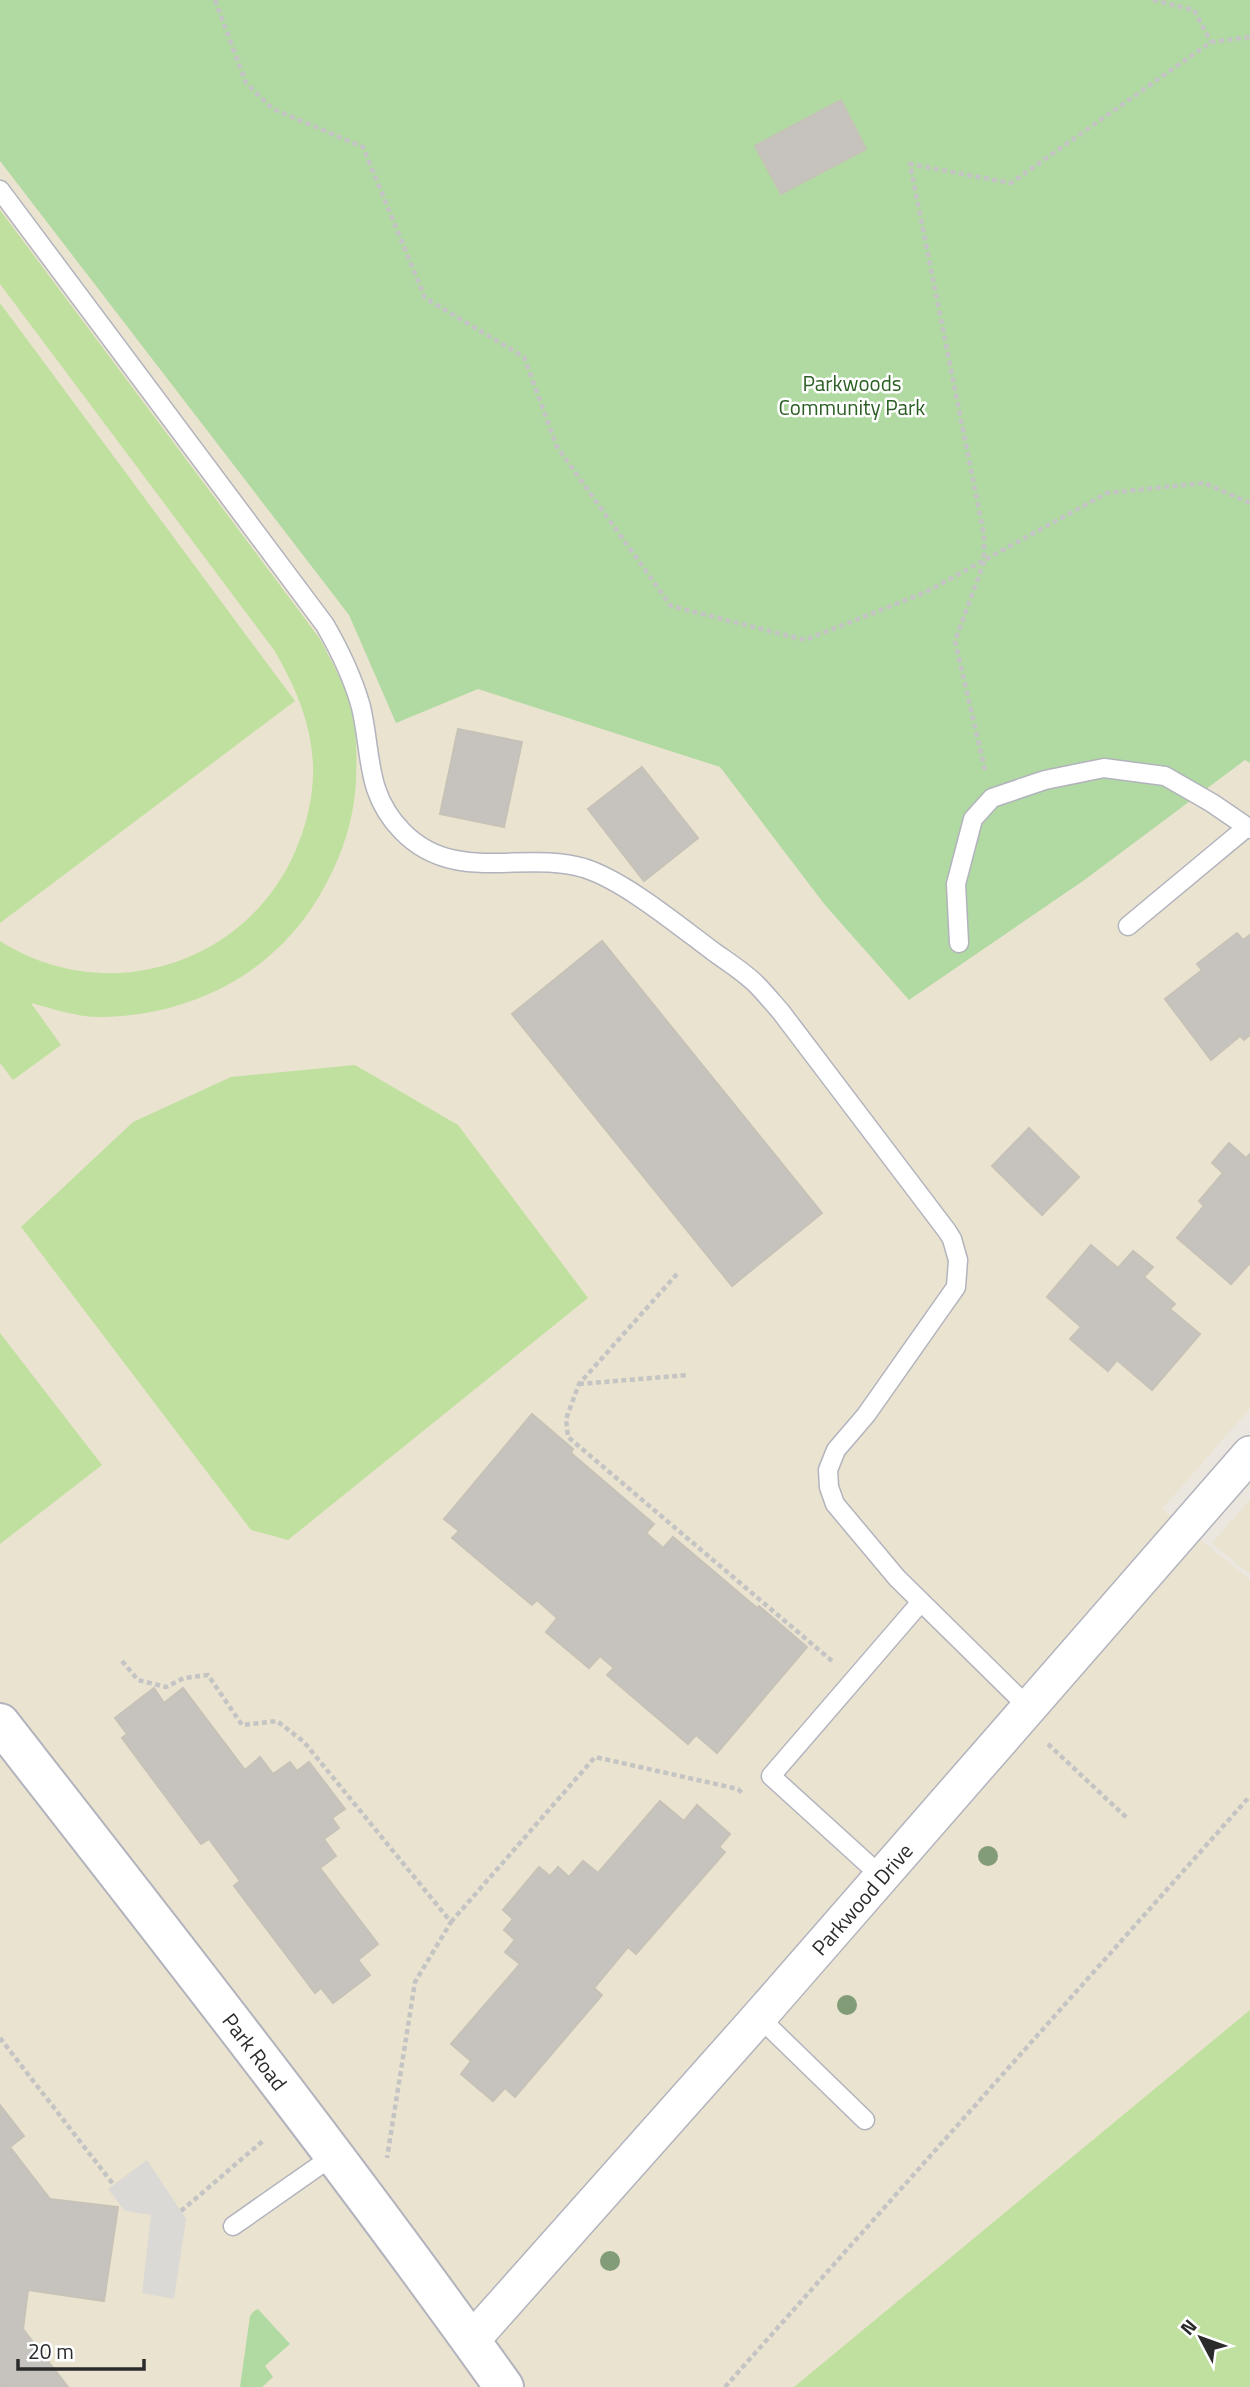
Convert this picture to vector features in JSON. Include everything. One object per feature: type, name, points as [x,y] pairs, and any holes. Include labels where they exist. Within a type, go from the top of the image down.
[{"type":"street","name":"Parkwood Drive","points":[[471,2341],[759,2017],[1250,1454]]},
{"type":"street","name":"Park Road","points":[[0,1723],[189,1964],[504,2387]]},
{"type":"lane","points":[[0,190],[325,625],[357,695],[374,784],[385,809],[402,831],[425,849],[461,862],[492,865],[550,862],[591,870],[647,902],[755,983],[781,1012],[947,1231],[958,1260],[956,1287],[866,1415],[836,1450],[830,1462],[827,1479],[835,1504],[874,1553],[1024,1712]]},
{"type":"lane","points":[[959,943],[956,884],[973,819],[992,798],[1045,780],[1104,768],[1165,776],[1249,828],[1128,926]]},
{"type":"lane","points":[[881,1876],[771,1776],[921,1602]]},
{"type":"lane","points":[[759,2017],[865,2120]]},
{"type":"lane","points":[[233,2227],[333,2156]]},
{"type":"path","points":[[215,0],[246,83],[273,109],[363,147],[425,298],[524,357],[556,447],[671,606],[805,640],[926,592],[1107,493],[1204,483],[1250,503]]},
{"type":"path","points":[[1153,0],[1194,10],[1210,42]]},
{"type":"path","points":[[992,798],[954,641],[985,562],[984,536],[910,164],[1011,183],[1210,42],[1250,37]]},
{"type":"path","points":[[677,1275],[579,1384],[566,1419],[568,1437],[854,1680]]},
{"type":"path","points":[[579,1384],[688,1375]]},
{"type":"path","points":[[122,1661],[138,1680],[166,1687],[184,1678],[208,1675],[242,1725],[277,1721],[304,1742],[452,1922]]},
{"type":"path","points":[[1024,1712],[1128,1819]]},
{"type":"path","points":[[386,2160],[415,1982],[452,1922],[595,1756],[738,1789],[748,1798]]},
{"type":"path","points":[[725,2387],[1250,1796]]},
{"type":"path","points":[[0,2038],[113,2184]]},
{"type":"path","points":[[180,2211],[264,2140]]},
{"type":"shaded area","points":[[0,0],[1250,0],[1250,1408],[1162,1509],[1250,1580],[1250,2387],[0,2387]]},
{"type":"shaded area","points":[[1250,1500],[1250,1574],[1212,1543]]},
{"type":"shaded area","points":[[147,2160],[186,2219],[174,2299],[142,2293],[151,2215],[125,2211],[108,2189]]},
{"type":"green space","name":"Parkwoods Community Park","points":[[0,0],[1250,0],[1250,763],[1245,760],[1083,881],[909,1000],[825,905],[720,767],[478,689],[396,723],[349,615],[0,161]]},
{"type":"green space","points":[[0,210],[320,639],[340,678],[352,711],[356,751],[353,809],[342,848],[325,886],[306,916],[285,941],[260,964],[233,982],[172,1007],[139,1014],[95,1017],[31,1003],[61,1045],[13,1080],[0,1063],[0,941],[41,961],[83,971],[126,972],[168,964],[207,948],[243,923],[272,891],[295,852],[309,809],[313,764],[301,705],[274,650],[0,284]]},
{"type":"green space","points":[[0,303],[295,701],[0,923]]},
{"type":"green space","points":[[355,1065],[458,1125],[588,1298],[288,1540],[251,1530],[21,1227],[133,1122],[231,1077]]},
{"type":"green space","points":[[0,1333],[102,1465],[0,1544]]},
{"type":"green space","points":[[1250,2010],[1250,2387],[794,2387]]},
{"type":"green space","points":[[258,2309],[290,2344],[265,2366],[273,2377],[262,2387],[240,2387],[250,2316]]},
{"type":"building","points":[[841,100],[866,149],[781,194],[755,146]]},
{"type":"building","points":[[458,729],[522,742],[504,827],[440,814]]},
{"type":"building","points":[[642,767],[698,838],[644,881],[588,809]]},
{"type":"building","points":[[1237,933],[1243,940],[1250,935],[1250,1035],[1244,1040],[1240,1036],[1211,1060],[1165,999],[1202,970],[1197,964]]},
{"type":"building","points":[[602,941],[822,1213],[732,1286],[512,1014]]},
{"type":"building","points":[[1029,1128],[1079,1177],[1042,1215],[992,1166]]},
{"type":"building","points":[[1229,1143],[1246,1158],[1250,1154],[1250,1263],[1231,1284],[1177,1238],[1204,1206],[1199,1201],[1223,1173],[1212,1163]]},
{"type":"building","points":[[1091,1245],[1118,1268],[1133,1251],[1153,1267],[1144,1277],[1175,1304],[1170,1309],[1200,1334],[1152,1390],[1117,1360],[1108,1371],[1070,1339],[1081,1327],[1047,1297]]},
{"type":"building","points":[[532,1414],[573,1449],[571,1453],[654,1524],[646,1533],[663,1548],[673,1537],[807,1647],[717,1753],[696,1735],[688,1744],[607,1675],[614,1668],[600,1656],[589,1668],[546,1632],[557,1618],[537,1600],[532,1605],[452,1538],[459,1531],[444,1519]]},
{"type":"building","points":[[154,1688],[164,1703],[183,1688],[245,1770],[260,1757],[273,1774],[290,1762],[297,1771],[309,1762],[345,1809],[332,1818],[339,1828],[324,1839],[336,1856],[320,1868],[378,1944],[358,1960],[370,1975],[333,2003],[321,1988],[315,1993],[234,1886],[240,1881],[209,1839],[201,1844],[122,1738],[127,1734],[115,1718]]},
{"type":"building","points":[[660,1801],[684,1821],[697,1805],[730,1834],[719,1847],[725,1852],[636,1954],[628,1947],[594,1988],[602,1995],[515,2097],[505,2088],[493,2101],[461,2074],[471,2061],[451,2044],[520,1964],[505,1952],[515,1940],[504,1930],[513,1919],[503,1910],[539,1867],[550,1876],[558,1867],[569,1877],[583,1861],[598,1873]]},
{"type":"building","points":[[0,2105],[24,2136],[10,2147],[50,2199],[118,2207],[104,2301],[28,2290],[23,2329],[68,2387],[0,2387]]}]
